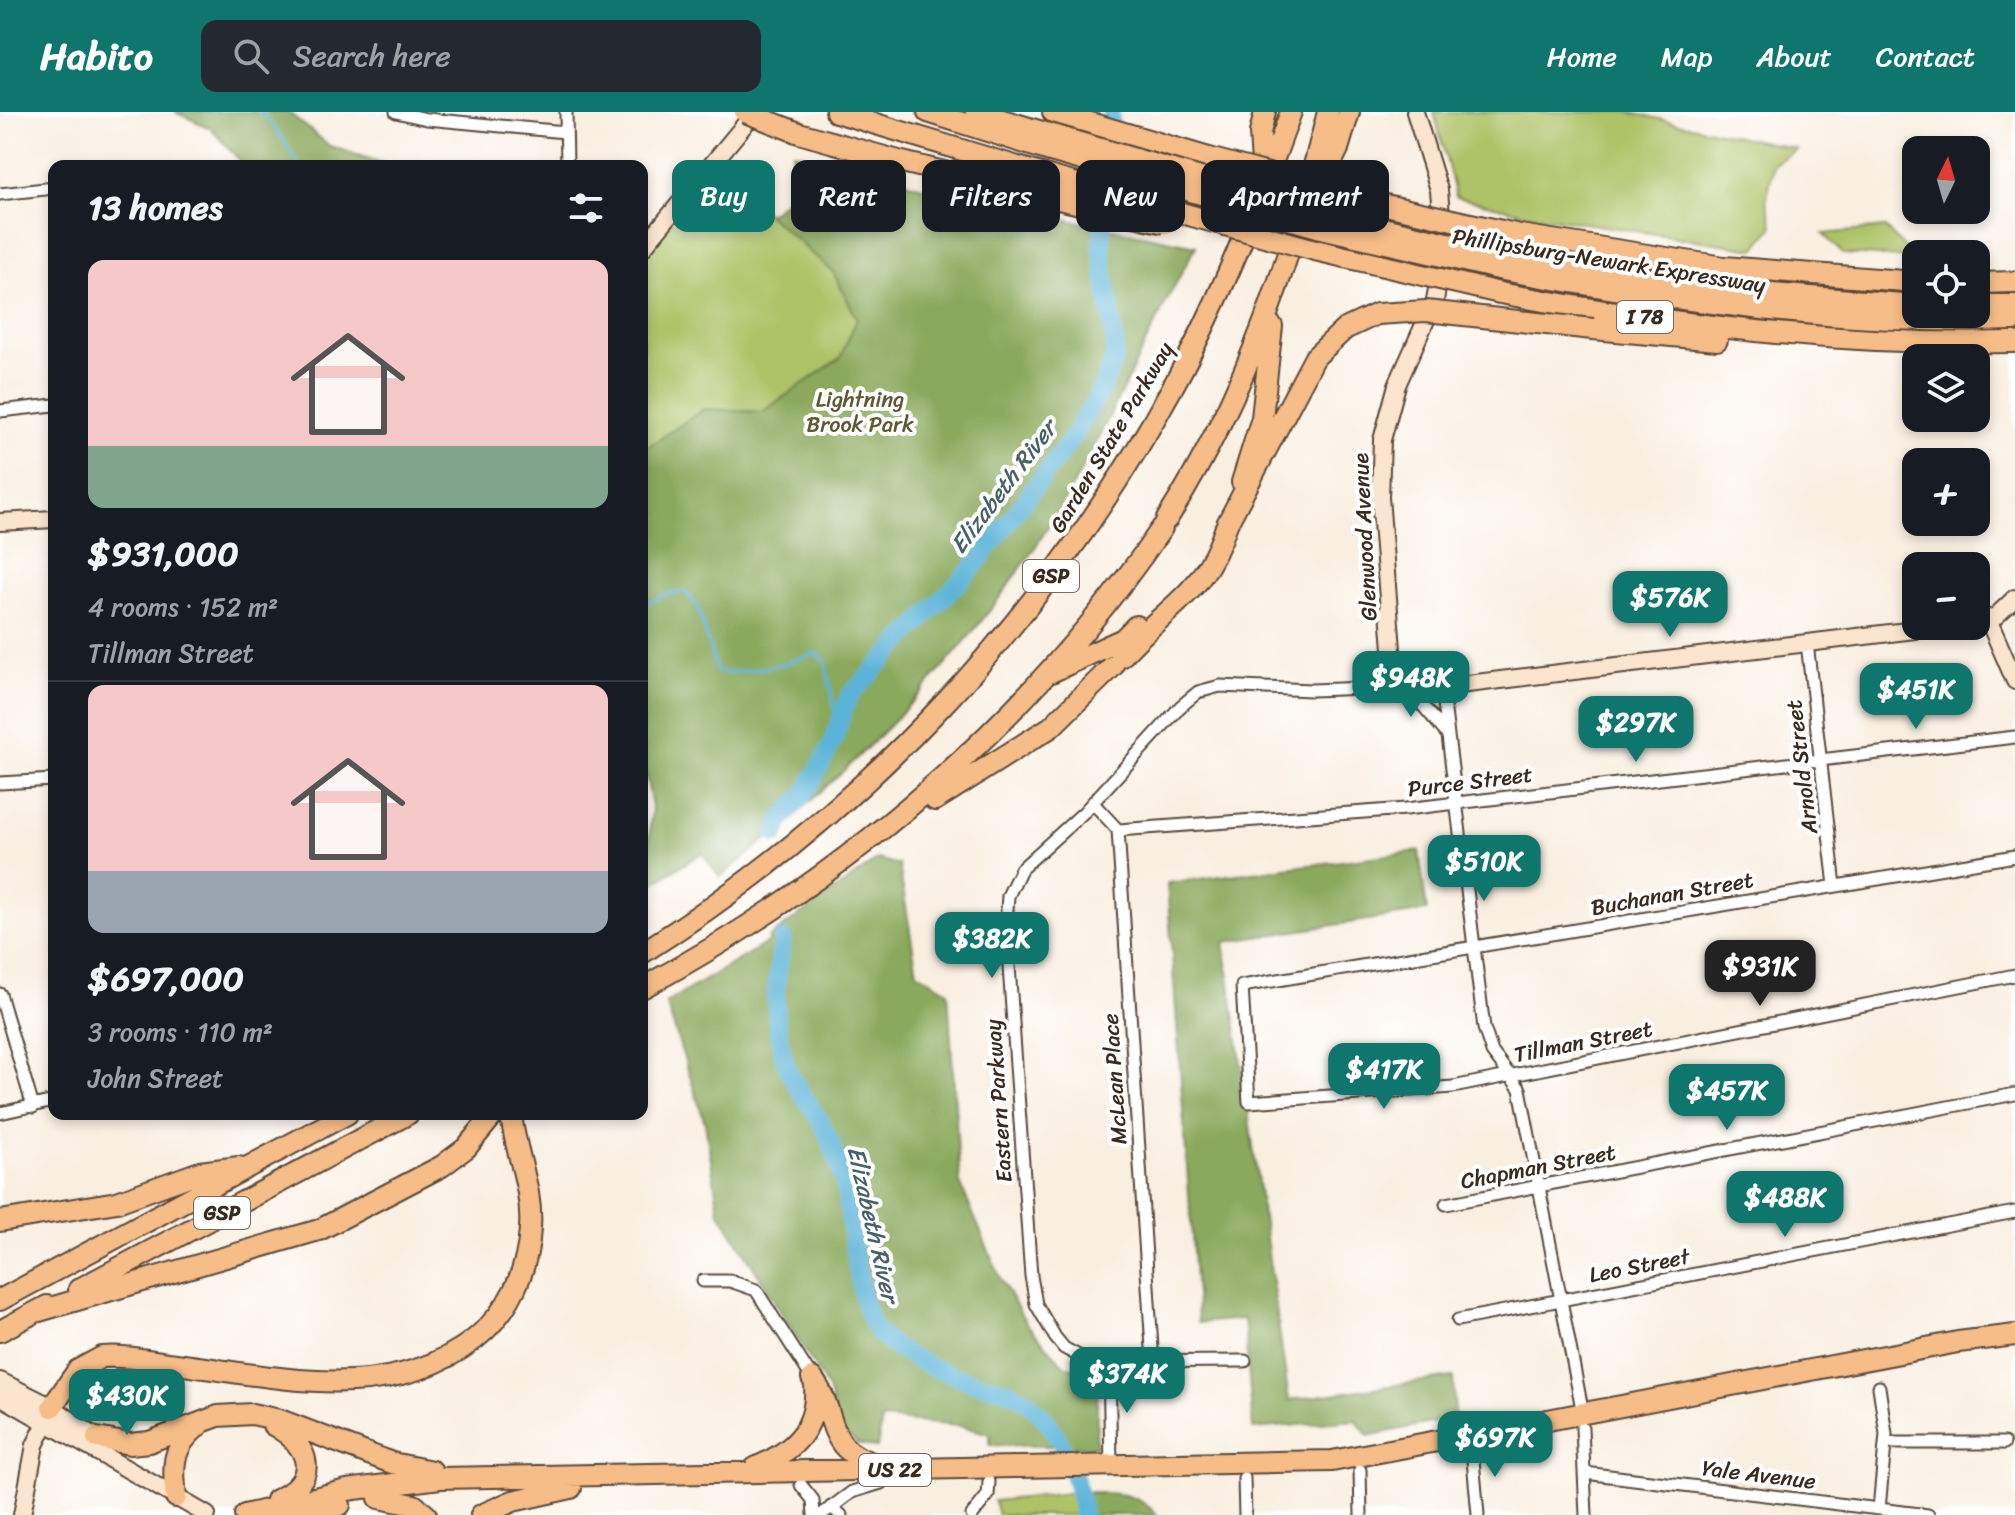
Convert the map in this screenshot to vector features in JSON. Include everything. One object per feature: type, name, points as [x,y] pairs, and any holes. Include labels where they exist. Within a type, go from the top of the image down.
[{"type":"highway","points":[[745,112],[799,133],[902,162],[1202,232],[1315,250]]},
{"type":"highway","name":"I 78","points":[[836,112],[1048,176],[1315,250],[1500,293],[1625,315],[1792,335],[1926,342],[2015,342]]},
{"type":"highway","name":"Phillipsburg-Newark Expressway","points":[[928,112],[1506,264],[1630,292],[1774,311],[1902,312]]},
{"type":"highway","name":"Phillipsburg-Newark Expressway","points":[[976,112],[1050,142]]},
{"type":"highway","name":"Phillipsburg-Newark Expressway","points":[[1053,112],[1323,190],[1520,235],[1724,267],[1902,282]]},
{"type":"highway","points":[[1262,160],[1260,133],[1265,112]]},
{"type":"highway","name":"Garden State Parkway","points":[[1274,160],[1291,112]]},
{"type":"highway","name":"GSP","points":[[1315,160],[1328,112]]},
{"type":"highway","points":[[1332,160],[1349,112]]},
{"type":"highway","name":"Garden State Parkway","points":[[648,949],[735,892],[812,830],[886,764],[954,695],[1018,620],[1071,549],[1170,391],[1201,331],[1245,232]]},
{"type":"highway","name":"GSP","points":[[648,984],[744,928],[874,838],[958,764],[1041,677],[1110,598],[1165,523],[1232,405],[1275,298],[1297,232]]},
{"type":"highway","name":"Phillipsburg-Newark Expressway","points":[[1506,264],[1754,294],[1893,304],[1902,308]]},
{"type":"highway","points":[[1990,283],[2015,282]]},
{"type":"highway","points":[[874,838],[1051,727],[1195,586],[1218,552],[1262,418],[1275,298]]},
{"type":"highway","points":[[1990,305],[2015,305]]},
{"type":"highway","points":[[1041,677],[1123,639],[1173,594],[1230,518],[1268,453],[1315,357],[1345,329],[1377,314],[1426,311],[1751,342],[1792,335]]},
{"type":"highway","name":"Phillipsburg-Newark Expressway","points":[[1990,318],[2015,320]]},
{"type":"highway","name":"GSP","points":[[0,1300],[336,1120]]},
{"type":"highway","name":"GSP","points":[[0,1331],[397,1120]]},
{"type":"highway","points":[[36,1312],[319,1230],[442,1166],[466,1148],[489,1120]]},
{"type":"highway","points":[[49,1415],[78,1370],[102,1357],[346,1383],[403,1375],[457,1352],[478,1337],[502,1311],[526,1262],[530,1207],[512,1120]]},
{"type":"highway","points":[[0,1221],[107,1204],[147,1194],[200,1172],[251,1166]]},
{"type":"highway","name":"US 22","points":[[1101,1471],[1244,1478],[1360,1470],[1472,1449],[1583,1421],[1919,1349],[2015,1335]]},
{"type":"highway","name":"US 22","points":[[301,1515],[379,1498],[448,1491],[989,1482],[1047,1474],[1332,1461],[1583,1421],[1940,1358],[2015,1349]]},
{"type":"highway","points":[[812,1378],[822,1391],[836,1438],[845,1449],[864,1461],[898,1470]]},
{"type":"highway","points":[[745,1473],[789,1451],[804,1433],[814,1407],[812,1378]]},
{"type":"highway","points":[[243,1414],[290,1436],[303,1452],[306,1467],[304,1477],[294,1490],[243,1515]]},
{"type":"highway","points":[[97,1438],[130,1444],[149,1442],[207,1420],[243,1414],[280,1420],[400,1465],[472,1477]]},
{"type":"highway","points":[[176,1497],[172,1470],[175,1454],[185,1437],[207,1420]]},
{"type":"highway","name":"US 22","points":[[243,1515],[364,1487],[472,1477],[898,1470],[1047,1474]]},
{"type":"highway","points":[[481,1515],[513,1501],[571,1488]]},
{"type":"highway","points":[[379,1498],[414,1505],[426,1515]]},
{"type":"street","points":[[396,112],[427,119],[565,132]]},
{"type":"street","points":[[566,112],[567,160]]},
{"type":"street","points":[[648,242],[755,112]]},
{"type":"street","name":"Glenwood Avenue","points":[[1395,687],[1380,497],[1382,440],[1397,385],[1435,300],[1444,251],[1439,190],[1415,112]]},
{"type":"street","points":[[0,194],[48,189]]},
{"type":"street","points":[[0,411],[48,406]]},
{"type":"street","points":[[0,522],[48,519]]},
{"type":"street","points":[[1990,615],[2015,598]]},
{"type":"street","points":[[1395,687],[1442,687],[1902,632]]},
{"type":"street","points":[[1990,635],[2015,681]]},
{"type":"street","name":"Arnold Street","points":[[1807,643],[1835,886]]},
{"type":"street","name":"Eastern Parkway","points":[[1245,1361],[1090,1362],[1064,1348],[1041,1316],[1032,1292],[1005,909],[1021,869],[1093,803],[1181,706],[1205,689],[1228,686],[1323,690],[1395,687]]},
{"type":"street","points":[[1442,687],[1487,1042],[1520,1089],[1583,1421],[1586,1515]]},
{"type":"street","points":[[1415,688],[1419,701],[1442,727],[1447,738]]},
{"type":"street","name":"Purce Street","points":[[1118,830],[1455,804],[2015,737]]},
{"type":"street","points":[[0,783],[48,780]]},
{"type":"street","points":[[1093,803],[1118,830]]},
{"type":"street","name":"McLean Place","points":[[1118,830],[1153,1363]]},
{"type":"street","name":"Buchanan Street","points":[[1249,1102],[1242,986],[2015,856]]},
{"type":"street","name":"Tillman Street","points":[[1249,1102],[1424,1091],[2015,975]]},
{"type":"street","points":[[0,994],[33,1107]]},
{"type":"street","name":"Chapman Street","points":[[1446,1204],[2015,1094]]},
{"type":"street","points":[[0,1113],[48,1103]]},
{"type":"street","name":"Leo Street","points":[[1458,1320],[2015,1212]]},
{"type":"street","points":[[703,1281],[730,1281],[756,1290],[812,1378]]},
{"type":"street","points":[[1101,1471],[1109,1364]]},
{"type":"street","points":[[0,1381],[129,1469],[206,1514]]},
{"type":"street","points":[[1879,1387],[1886,1443],[1879,1509]]},
{"type":"street","points":[[2,1397],[97,1438],[129,1469]]},
{"type":"street","points":[[22,1515],[35,1445],[49,1415]]},
{"type":"street","points":[[1886,1443],[2004,1443]]},
{"type":"street","points":[[1472,1449],[1478,1515]]},
{"type":"street","points":[[1360,1470],[1361,1515]]},
{"type":"street","name":"Yale Avenue","points":[[1585,1473],[1928,1515]]},
{"type":"street","points":[[1244,1478],[1245,1515]]},
{"type":"street","points":[[972,1515],[988,1495],[989,1482]]},
{"type":"street","points":[[821,1515],[836,1511],[852,1492],[881,1483]]},
{"type":"street","points":[[801,1485],[813,1500],[814,1515]]},
{"type":"green space","points":[[175,112],[288,112],[330,146],[373,160],[239,160],[210,128]]},
{"type":"green space","points":[[1434,112],[1627,112],[1797,149],[1774,164],[1766,201],[1773,226],[1755,249],[1538,216],[1456,197]]},
{"type":"green space","name":"Lightning Brook Park","points":[[793,152],[823,160],[792,160]]},
{"type":"green space","name":"Lightning Brook Park","points":[[793,152],[823,160],[792,160]]},
{"type":"green space","name":"Lightning Brook Park","points":[[791,171],[791,232],[906,232],[906,182],[922,187],[922,232],[1060,232],[1060,218],[1076,222],[1076,232],[1127,232],[1196,246],[1077,478],[1043,535],[963,644],[871,744],[772,835],[720,877],[702,853],[648,886],[652,807],[648,785],[648,243],[672,213],[672,232],[775,232],[775,209],[788,199]]},
{"type":"green space","name":"Lightning Brook Park","points":[[791,171],[791,232],[906,232],[906,182],[922,187],[922,232],[1060,232],[1060,218],[1076,222],[1076,232],[1127,232],[1196,246],[1077,478],[1043,535],[963,644],[871,744],[772,835],[720,877],[702,853],[648,886],[652,807],[648,785],[648,447],[704,409],[762,412],[840,358],[857,319],[833,272],[775,221],[775,209],[788,199]]},
{"type":"green space","points":[[1885,228],[1902,244],[1902,257],[1843,254],[1823,234]]},
{"type":"green space","points":[[1419,851],[1427,911],[1224,942],[1289,1400],[1453,1377],[1455,1418],[1368,1436],[1356,1420],[1253,1429],[1244,1319],[1198,1323],[1167,883]]},
{"type":"green space","points":[[878,859],[899,865],[917,972],[948,991],[960,1183],[1001,1280],[1027,1324],[1064,1365],[1098,1378],[1096,1447],[990,1445],[990,1434],[960,1426],[882,1419],[877,1448],[858,1444],[841,1430],[827,1387],[719,1211],[705,1123],[666,1003],[770,941],[768,938]]},
{"type":"green space","points":[[1079,1492],[1131,1497],[1157,1515],[1077,1515]]},
{"type":"green space","points":[[1102,1492],[1138,1515],[998,1515],[994,1501]]},
{"type":"waterway","points":[[259,112],[275,127],[296,160]]},
{"type":"waterway","name":"Elizabeth River","points":[[776,834],[781,821],[805,794],[832,744],[849,696],[977,563],[1070,441],[1103,387],[1114,359],[1115,340],[1101,248],[1111,112]]},
{"type":"waterway","points":[[648,603],[667,594],[686,592],[698,608],[717,672],[767,668],[816,653],[825,660],[838,727]]},
{"type":"waterway","name":"Elizabeth River","points":[[783,939],[776,992],[781,1046],[793,1079],[823,1126],[836,1158],[846,1194],[860,1285],[872,1323],[880,1335],[912,1357],[960,1378],[1008,1391],[1029,1403],[1042,1415],[1062,1445],[1083,1515]]}]
